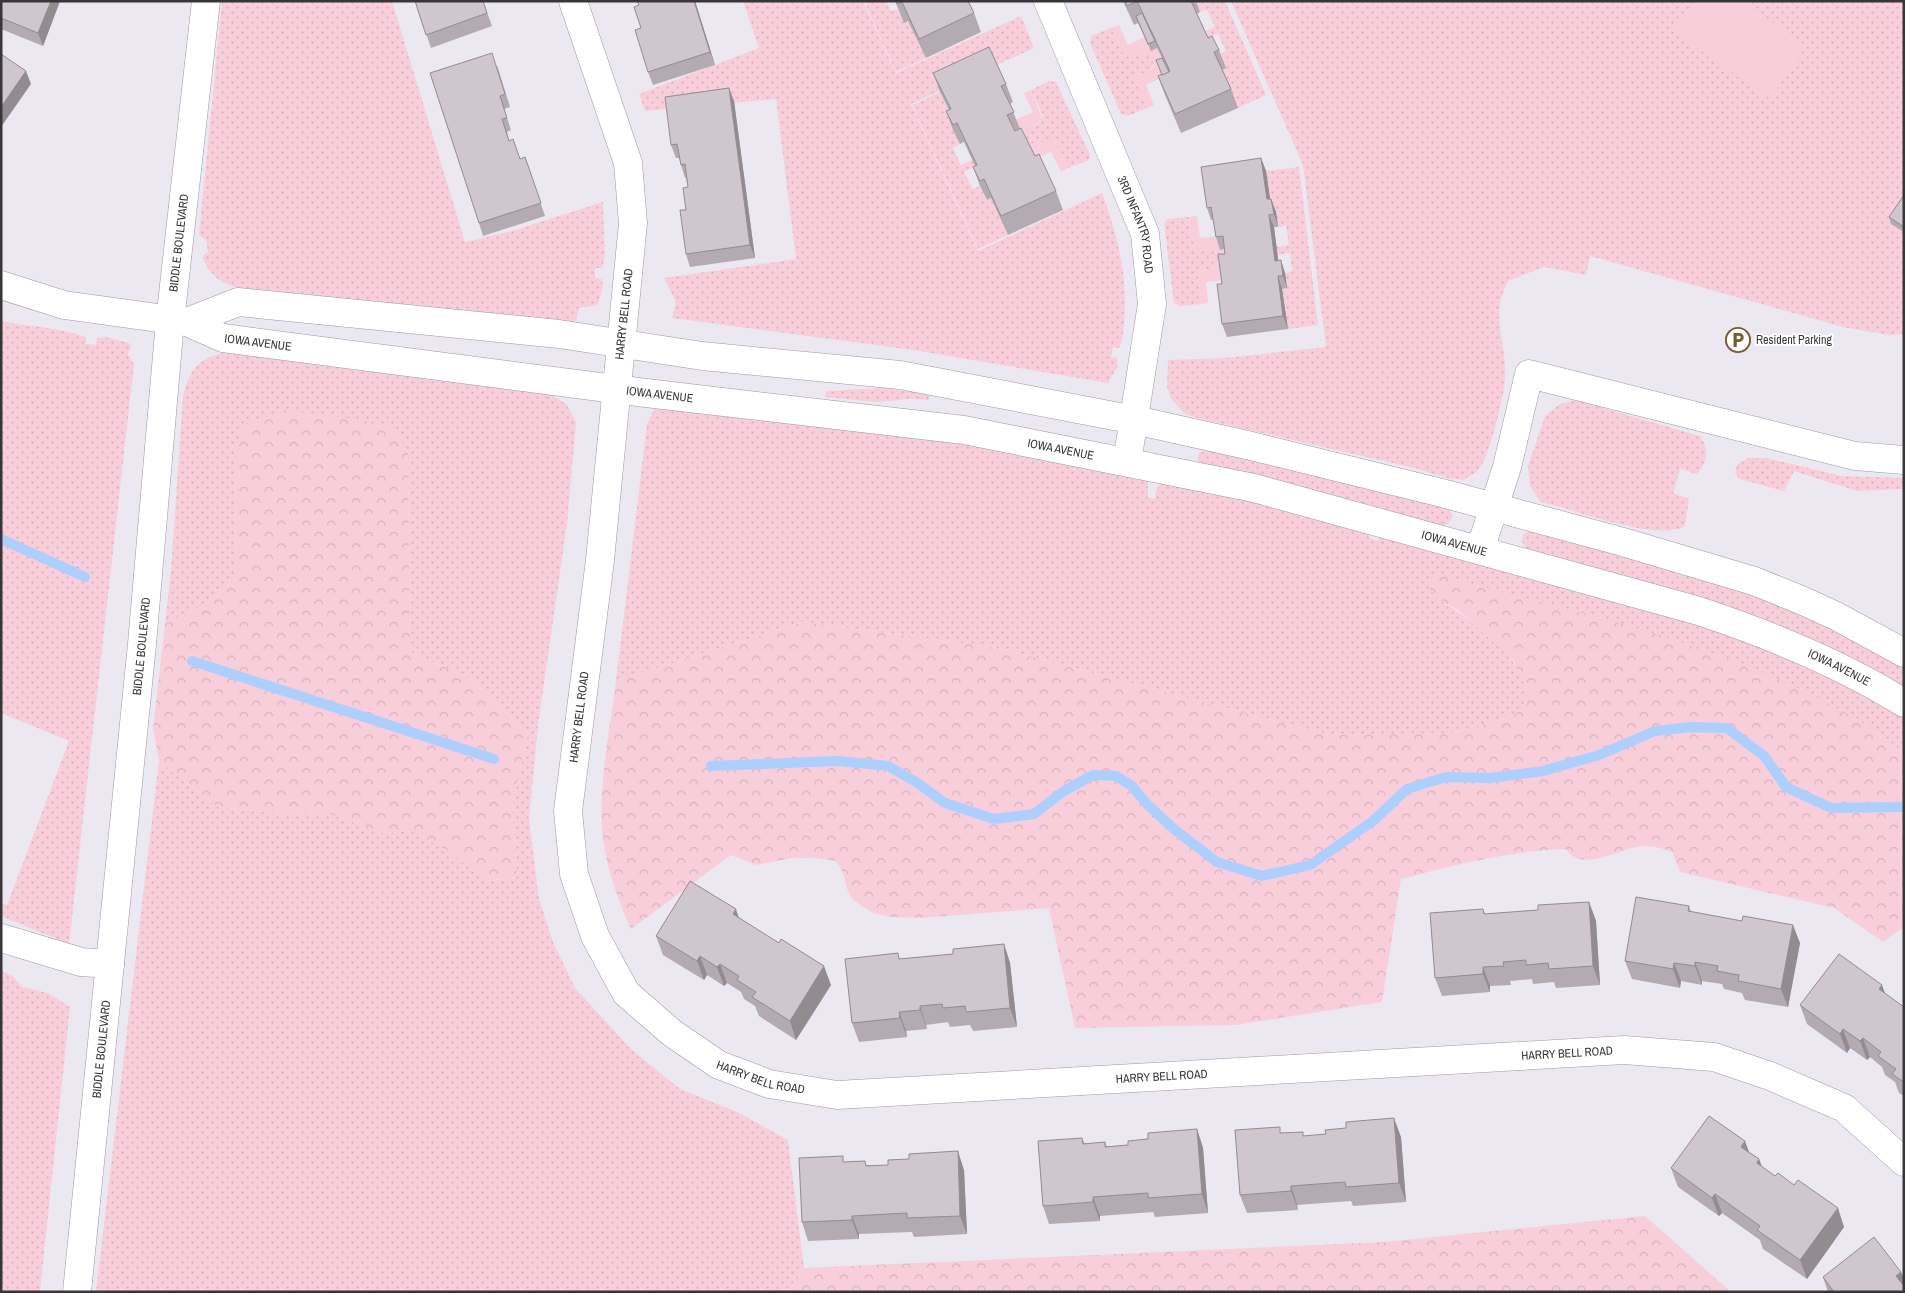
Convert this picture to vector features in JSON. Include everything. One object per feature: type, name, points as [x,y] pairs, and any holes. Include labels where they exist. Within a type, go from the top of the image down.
[{"type":"street","name":"BIDDLE BOULEVARD","points":[[77,1292],[179,321],[206,1]]},
{"type":"street","name":"HARRY BELL ROAD","points":[[573,1],[628,163],[633,223],[600,560],[568,812],[574,874],[595,936],[626,993],[672,1033],[719,1065],[769,1084],[837,1095],[1624,1050],[1714,1057],[1770,1076],[1844,1108],[1904,1162]]},
{"type":"street","name":"3RD INFANTRY ROAD","points":[[1048,1],[1145,234],[1152,304],[1127,462]]},
{"type":"street","name":"IOWA AVENUE","points":[[1,285],[64,305],[179,321],[223,338],[617,389],[964,430],[1254,488],[1700,611],[1750,628],[1836,664],[1904,703]]},
{"type":"street","name":"IOWA AVENUE","points":[[179,321],[238,302],[559,334],[702,356],[900,375],[1135,420],[1246,445],[1493,507],[1623,542],[1754,581],[1836,616],[1904,653]]},
{"type":"street","points":[[1480,550],[1507,467],[1529,374],[1855,456],[1904,460]]},
{"type":"street","points":[[1,938],[81,962],[110,964]]},
{"type":"green space","points":[[222,1],[392,1],[465,242],[512,231],[603,202],[605,256],[602,268],[595,268],[595,278],[602,279],[603,286],[598,305],[579,308],[576,321],[568,323],[239,288],[226,284],[216,277],[208,269],[202,257],[208,252],[206,240],[199,235]]},
{"type":"green space","points":[[743,1],[863,1],[896,73],[1021,16],[1034,48],[911,104],[978,251],[1102,193],[1119,248],[1125,302],[1122,341],[1119,348],[1113,347],[1111,357],[1117,358],[1118,366],[1108,383],[913,350],[672,318],[676,302],[664,278],[796,259],[776,99],[645,111],[639,94],[759,48]]},
{"type":"green space","points":[[864,1],[886,1],[891,11],[898,9],[904,22],[908,21],[926,58],[896,72]]},
{"type":"green space","points":[[1195,1],[1225,1],[1266,95],[1238,108],[1221,71],[1219,55],[1226,51],[1218,34],[1207,39],[1204,32],[1215,27],[1207,10],[1200,12]]},
{"type":"green space","points":[[1231,1],[1904,1],[1904,334],[1889,335],[1843,327],[1590,256],[1586,275],[1544,267],[1508,281],[1502,294],[1499,318],[1504,352],[1505,378],[1499,410],[1492,439],[1483,463],[1478,470],[1464,480],[1447,478],[1414,468],[1193,417],[1184,413],[1172,400],[1167,387],[1168,360],[1225,358],[1326,347],[1303,165]]},
{"type":"green space","points":[[1694,1],[1742,1],[1806,46],[1770,99],[1673,31]]},
{"type":"green space","points":[[1119,25],[1128,45],[1145,37],[1157,48],[1164,64],[1158,67],[1163,77],[1146,85],[1154,105],[1147,108],[1135,78],[1154,67],[1153,61],[1146,53],[1125,57],[1111,28]]},
{"type":"green space","points":[[1111,28],[1125,57],[1146,53],[1154,63],[1151,69],[1135,78],[1147,108],[1128,116],[1121,114],[1090,43],[1091,36]]},
{"type":"green space","points":[[1049,81],[1056,82],[1090,155],[1089,160],[1068,168],[1054,140],[1033,144],[1027,140],[1025,134],[1027,128],[1041,122],[1043,116],[1031,90]]},
{"type":"green space","points":[[1031,90],[1043,120],[1027,128],[1025,137],[1032,143],[1054,140],[1068,168],[1061,172],[1051,152],[1034,160],[1015,120],[1033,112],[1024,93]]},
{"type":"green space","points":[[940,92],[957,128],[960,144],[953,148],[961,165],[972,160],[976,166],[964,172],[973,189],[980,186],[986,200],[991,198],[1008,235],[978,249],[912,105]]},
{"type":"green space","points":[[1299,167],[1318,325],[1288,329],[1282,289],[1287,288],[1285,273],[1292,271],[1290,253],[1278,255],[1276,247],[1289,245],[1286,226],[1278,227],[1276,212],[1271,207],[1266,171]]},
{"type":"green space","points":[[1197,216],[1200,238],[1218,236],[1227,249],[1225,280],[1206,282],[1208,303],[1201,304],[1198,272],[1216,268],[1220,264],[1219,257],[1215,251],[1199,251],[1194,249],[1189,217]]},
{"type":"green space","points":[[1189,217],[1194,249],[1215,251],[1219,257],[1220,264],[1216,268],[1198,272],[1201,304],[1180,306],[1174,303],[1164,224],[1167,219]]},
{"type":"green space","points":[[1,321],[76,334],[86,337],[86,344],[96,345],[97,338],[106,337],[129,343],[131,346],[128,355],[134,364],[69,944],[1,916],[1,903],[7,905],[69,741],[1,713]]},
{"type":"green space","points":[[237,350],[552,395],[567,405],[576,422],[567,524],[539,718],[529,818],[539,899],[553,942],[575,988],[632,1050],[680,1089],[737,1112],[788,1140],[804,1268],[791,1286],[783,1292],[96,1292],[159,761],[218,807],[287,814],[327,813],[384,833],[412,831],[450,852],[486,881],[517,877],[512,806],[528,734],[471,679],[410,652],[408,453],[235,448],[236,579],[207,603],[165,624],[171,571],[183,396],[190,375],[201,362],[216,355]]},
{"type":"green space","points":[[883,388],[929,394],[929,400],[910,399],[876,402],[825,397],[826,391]]},
{"type":"green space","points":[[1575,400],[1700,436],[1706,451],[1704,465],[1697,474],[1680,469],[1673,493],[1689,499],[1685,526],[1672,530],[1636,528],[1541,502],[1530,486],[1528,466],[1545,416],[1560,404]]},
{"type":"green space","points":[[667,404],[980,446],[1148,480],[1148,498],[1155,499],[1156,490],[1161,482],[1275,507],[1370,532],[1369,538],[1378,541],[1380,534],[1589,588],[1783,652],[1904,717],[1904,753],[1861,722],[1790,686],[1716,654],[1437,598],[1489,636],[1513,662],[1521,674],[1525,686],[1523,710],[1500,720],[1451,733],[1329,735],[998,648],[803,622],[616,681],[647,424],[655,408]]},
{"type":"green space","points":[[286,410],[361,420],[396,429],[408,453],[410,652],[471,679],[528,734],[512,806],[517,877],[486,881],[450,852],[412,831],[384,833],[327,813],[287,814],[218,807],[159,761],[153,728],[165,624],[207,603],[236,579],[235,448],[244,424]]},
{"type":"green space","points":[[1220,451],[1447,506],[1453,516],[1448,524],[1442,526],[1197,465],[1199,452]]},
{"type":"green space","points":[[1748,458],[1766,458],[1842,476],[1904,478],[1904,489],[1857,491],[1794,471],[1784,491],[1739,479],[1735,473],[1737,465]]},
{"type":"green space","points":[[1531,529],[1678,569],[1802,612],[1904,664],[1904,690],[1527,550],[1522,542],[1523,535]]},
{"type":"green space","points":[[1435,574],[1654,633],[1760,671],[1812,695],[1861,722],[1904,753],[1904,927],[1883,942],[1834,908],[1680,872],[1672,852],[1650,846],[1633,848],[1592,860],[1573,856],[1565,849],[1544,850],[1462,864],[1401,879],[1382,1002],[1236,1025],[1075,1028],[1049,908],[920,918],[891,917],[873,913],[853,900],[847,889],[843,873],[836,861],[793,858],[756,865],[731,855],[631,929],[626,918],[607,862],[602,819],[605,760],[616,681],[803,622],[998,648],[1329,735],[1451,733],[1500,720],[1523,710],[1525,686],[1514,661],[1458,610],[1437,598],[1427,585],[1429,579]]},
{"type":"green space","points":[[1,971],[13,976],[22,987],[48,993],[70,1007],[40,1292],[1,1292]]},
{"type":"green space","points":[[1645,1216],[1731,1292],[783,1292],[791,1286],[804,1268],[1384,1242]]},
{"type":"building","points":[[1,1],[51,1],[38,33],[1,18]]},
{"type":"building","points":[[415,1],[483,1],[487,13],[426,35]]},
{"type":"building","points":[[637,1],[694,1],[710,52],[648,72],[635,30],[641,28],[634,7],[639,5]]},
{"type":"building","points":[[896,1],[968,1],[974,13],[919,39],[902,2],[897,4]]},
{"type":"building","points":[[1125,1],[1137,1],[1127,6]]},
{"type":"building","points":[[1137,1],[1191,1],[1208,38],[1212,36],[1219,50],[1214,52],[1231,89],[1175,114],[1158,76],[1170,71]]},
{"type":"building","points":[[1142,13],[1155,41],[1148,44],[1136,16]]},
{"type":"building","points":[[989,47],[1006,84],[1001,86],[1014,112],[1007,115],[1015,131],[1021,128],[1035,156],[1039,154],[1056,191],[1001,216],[984,179],[980,181],[973,167],[977,165],[957,123],[953,125],[946,111],[951,109],[933,73]]},
{"type":"building","points":[[492,53],[505,94],[500,96],[507,118],[502,119],[509,141],[513,139],[520,159],[525,157],[541,203],[479,223],[430,73]]},
{"type":"building","points":[[1,54],[26,71],[1,107]]},
{"type":"building","points":[[1162,58],[1169,72],[1162,75],[1156,60]]},
{"type":"building","points":[[729,88],[750,245],[686,254],[680,210],[686,210],[683,188],[688,187],[685,164],[681,165],[677,144],[671,145],[665,97]]},
{"type":"building","points":[[1261,158],[1267,199],[1271,199],[1274,214],[1269,215],[1275,261],[1281,260],[1283,276],[1278,276],[1283,316],[1222,324],[1217,284],[1222,284],[1218,254],[1225,254],[1223,236],[1216,237],[1211,207],[1207,208],[1201,167]]},
{"type":"building","points":[[1904,195],[1904,227],[1889,217]]},
{"type":"building","points":[[690,881],[736,909],[733,914],[779,943],[781,939],[824,966],[790,1021],[752,997],[756,992],[737,980],[739,976],[720,964],[717,967],[700,956],[697,961],[656,936]]},
{"type":"building","points":[[1636,897],[1689,906],[1688,911],[1742,921],[1743,916],[1793,925],[1781,989],[1738,981],[1739,975],[1717,971],[1718,966],[1695,962],[1695,966],[1674,963],[1673,969],[1625,961]]},
{"type":"building","points":[[1589,902],[1593,966],[1549,969],[1548,963],[1526,965],[1526,960],[1503,962],[1504,966],[1483,967],[1483,974],[1435,978],[1430,913],[1483,909],[1484,914],[1538,910],[1538,905]]},
{"type":"building","points":[[1004,944],[1010,1008],[966,1012],[965,1006],[943,1008],[942,1004],[920,1006],[920,1010],[899,1012],[900,1018],[852,1023],[845,959],[898,953],[899,959],[953,954],[953,949]]},
{"type":"building","points":[[1839,954],[1882,985],[1879,989],[1904,1007],[1904,1082],[1892,1074],[1896,1069],[1878,1056],[1881,1052],[1863,1038],[1860,1041],[1843,1029],[1840,1034],[1800,1005]]},
{"type":"building","points":[[1709,1116],[1745,1141],[1741,1147],[1759,1159],[1757,1163],[1775,1176],[1778,1173],[1794,1185],[1798,1180],[1838,1208],[1800,1260],[1757,1230],[1760,1226],[1715,1194],[1712,1198],[1671,1168]]},
{"type":"building","points":[[1394,1118],[1399,1183],[1346,1187],[1345,1182],[1291,1186],[1291,1191],[1240,1195],[1235,1130],[1280,1127],[1280,1133],[1303,1132],[1303,1136],[1326,1134],[1325,1130],[1346,1128],[1346,1122]]},
{"type":"building","points":[[1197,1129],[1202,1194],[1148,1198],[1148,1193],[1093,1197],[1093,1202],[1043,1206],[1038,1141],[1082,1138],[1083,1144],[1105,1142],[1105,1147],[1128,1145],[1128,1141],[1148,1139],[1148,1133]]},
{"type":"building","points":[[958,1151],[960,1216],[907,1218],[907,1213],[852,1216],[852,1220],[802,1222],[799,1158],[843,1156],[843,1162],[865,1161],[866,1166],[888,1165],[888,1160],[909,1159],[909,1154]]},
{"type":"building","points":[[1874,1237],[1901,1272],[1896,1276],[1904,1286],[1904,1292],[1834,1292],[1823,1277]]},
{"type":"waterway","points":[[1,539],[85,577]]},
{"type":"waterway","points":[[192,661],[494,759]]},
{"type":"waterway","points":[[711,766],[838,761],[888,766],[916,782],[945,803],[994,819],[1034,814],[1064,791],[1093,775],[1116,776],[1132,786],[1147,804],[1174,829],[1217,862],[1262,876],[1310,865],[1373,821],[1407,789],[1446,777],[1490,778],[1543,771],[1599,755],[1655,731],[1691,727],[1727,728],[1764,756],[1786,787],[1831,808],[1904,807]]},
{"type":"place","name":"Resident Parking","points":[[1738,340]]}]
